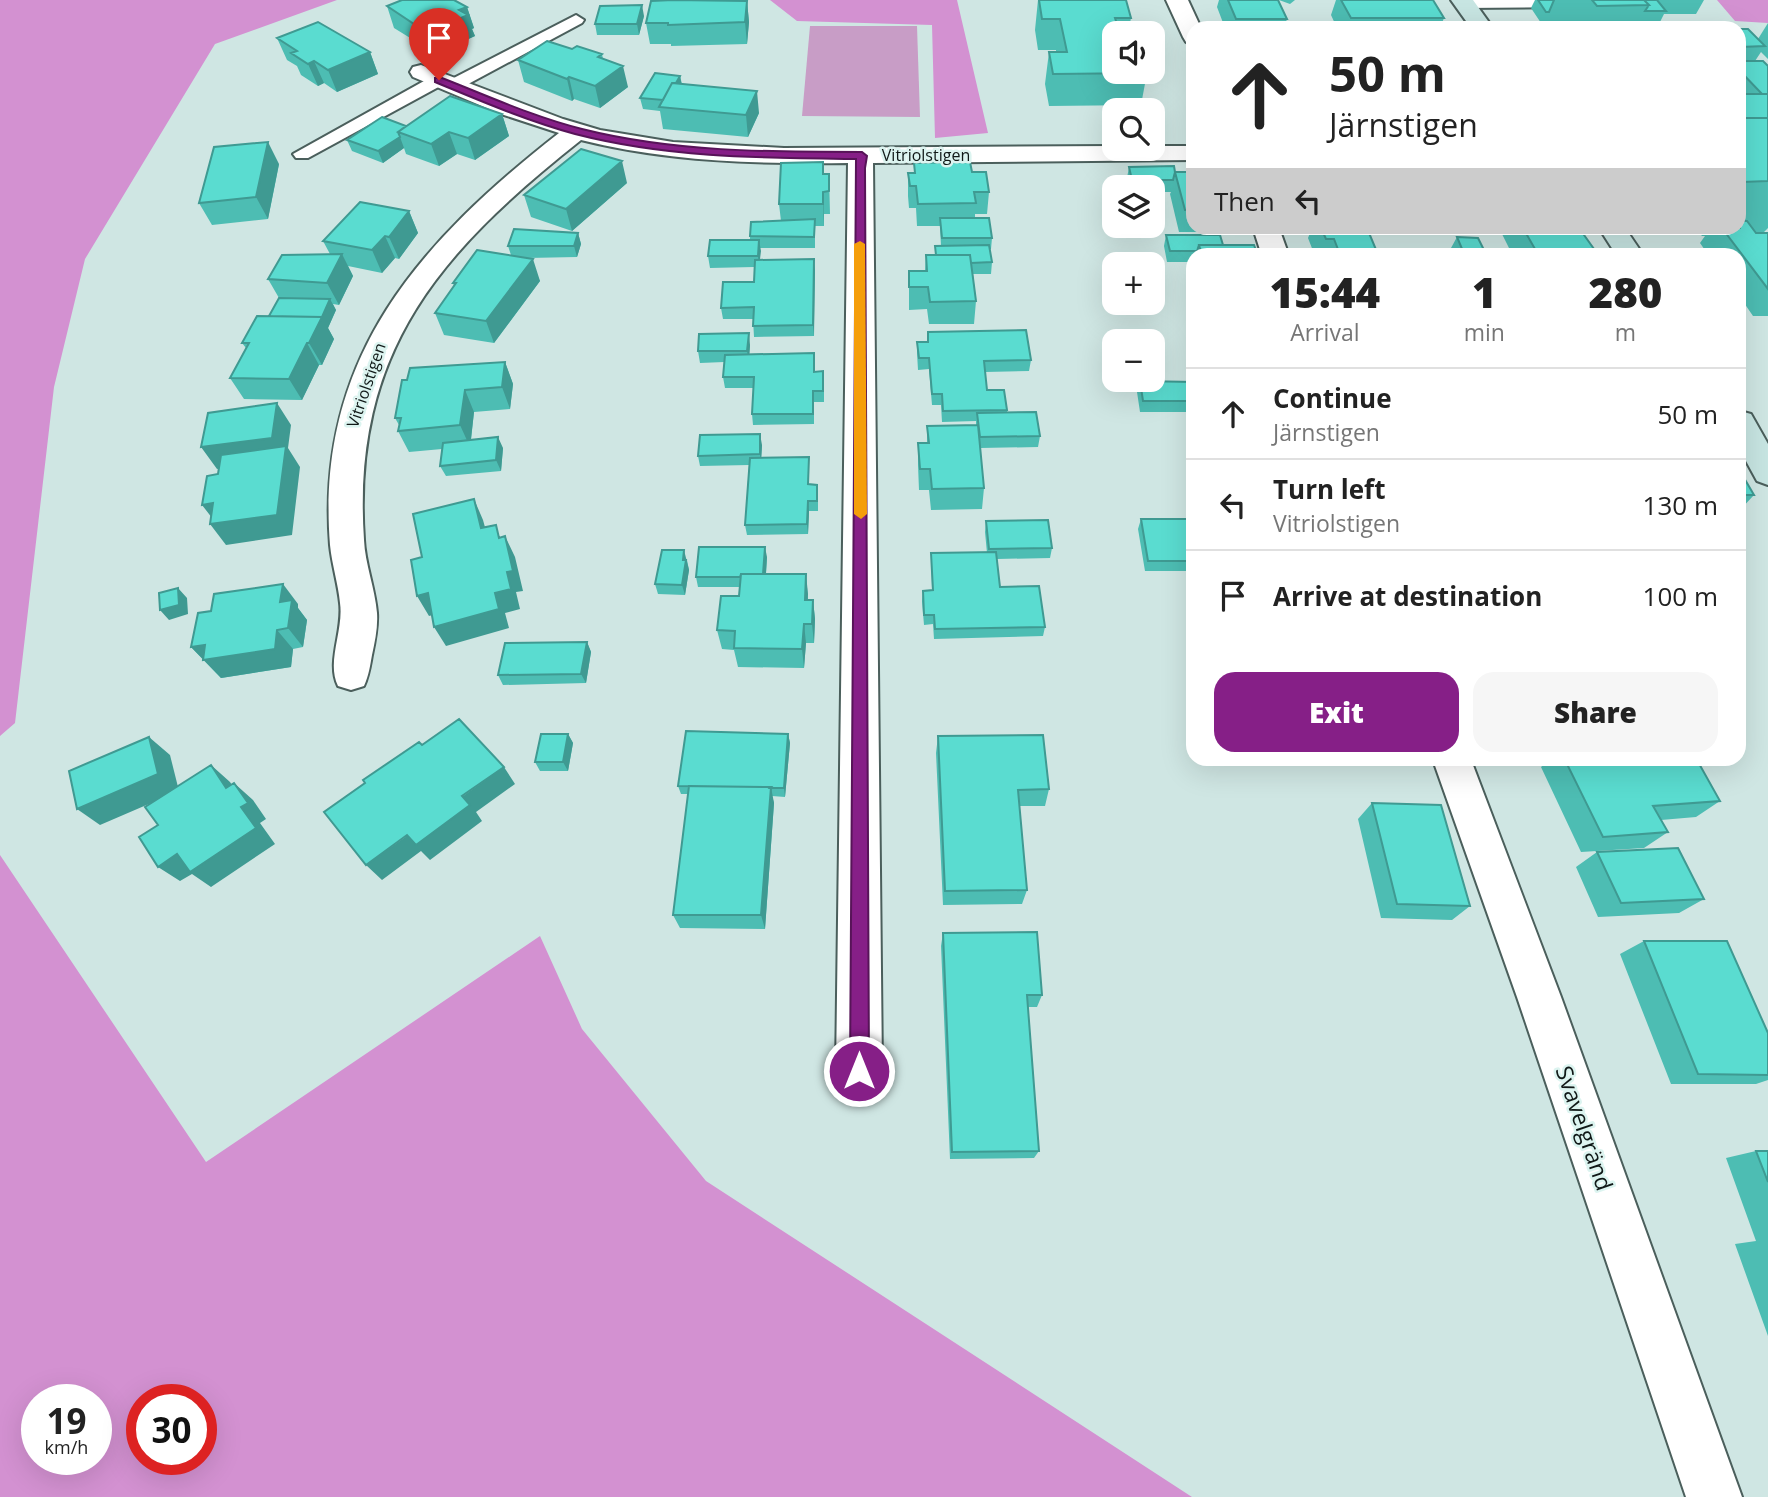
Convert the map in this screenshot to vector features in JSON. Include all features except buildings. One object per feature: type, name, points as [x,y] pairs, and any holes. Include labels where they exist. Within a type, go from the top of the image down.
[{"type":"street","points":[[1177,0],[1187,21]]},
{"type":"street","points":[[1463,1],[1477,21]]},
{"type":"street","name":"Vitriolstigen","points":[[437,79],[577,131],[682,151],[862,156],[1186,153]]},
{"type":"street","name":"Vitriolstigen","points":[[351,675],[359,614],[347,545],[346,490],[350,425],[370,363],[406,298],[455,236],[577,131]]},
{"type":"street","points":[[859,1071],[859,168],[862,156]]},
{"type":"street","points":[[1746,422],[1768,448]]},
{"type":"street","points":[[1746,433],[1768,473]]},
{"type":"street","name":"Svavelgränd","points":[[1454,766],[1539,997],[1714,1497]]},
{"type":"lane","points":[[1463,1],[1590,1]]},
{"type":"lane","points":[[303,154],[437,79],[576,20]]},
{"type":"shaded area","points":[[0,0],[337,0],[215,44],[85,259],[54,387],[15,723],[0,736]]},
{"type":"shaded area","points":[[770,0],[957,0],[988,133],[935,138],[932,25],[797,21]]},
{"type":"shaded area","points":[[1717,0],[1768,0],[1768,23],[1735,21]]},
{"type":"shaded area","points":[[810,26],[917,26],[920,117],[802,116]]},
{"type":"shaded area","points":[[0,855],[206,1162],[540,936],[582,1029],[706,1181],[1192,1497],[0,1497]]},
{"type":"slow traffic","points":[[860,244],[861,514]]},
{"type":"route","points":[[439,80],[504,107],[577,131],[644,145],[724,154],[862,156],[859,168],[859,1071]]}]
